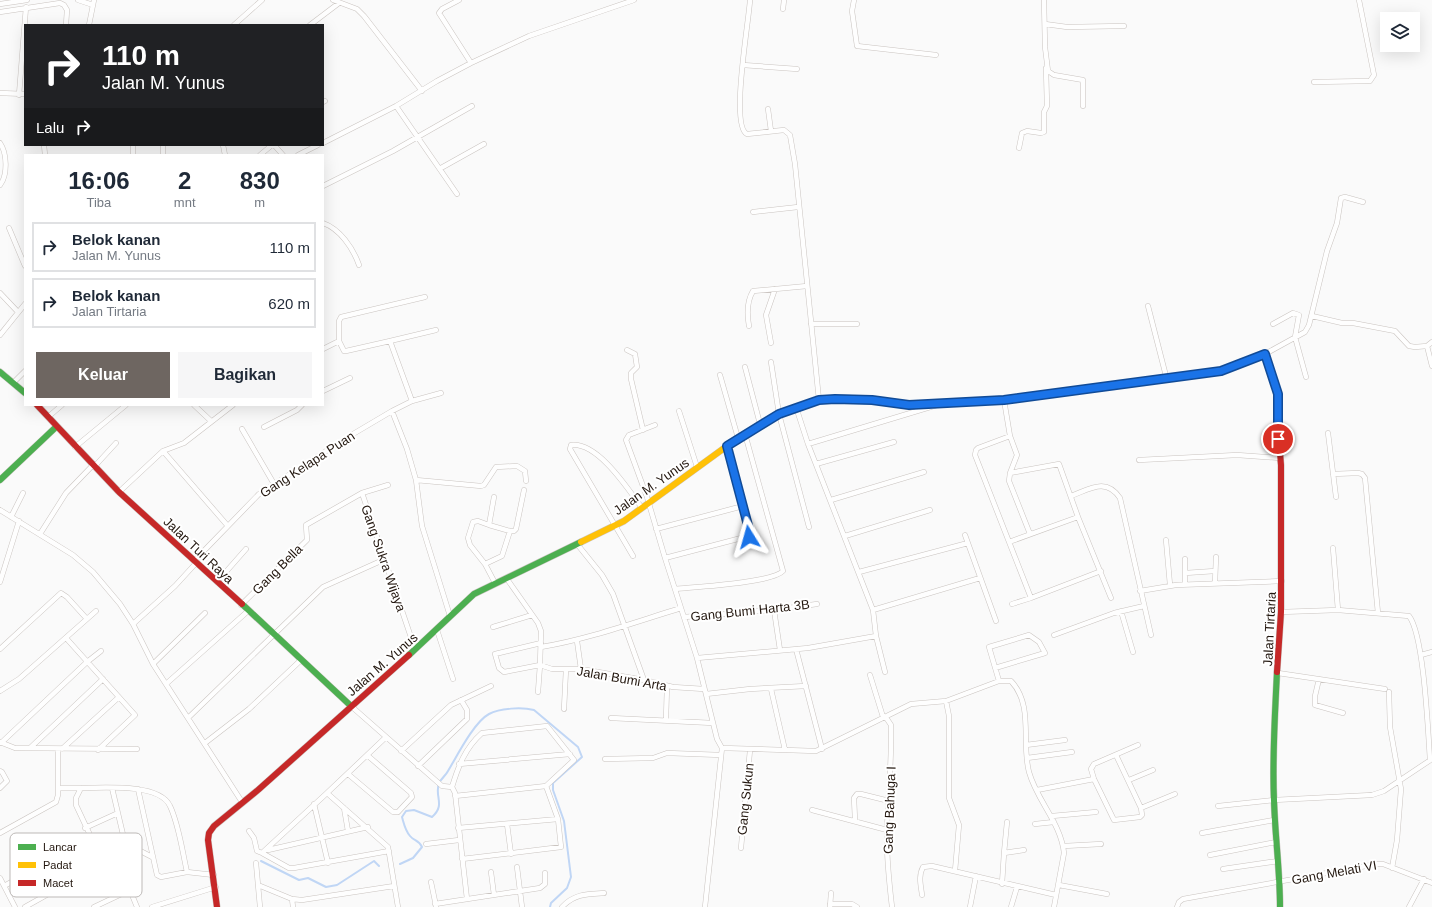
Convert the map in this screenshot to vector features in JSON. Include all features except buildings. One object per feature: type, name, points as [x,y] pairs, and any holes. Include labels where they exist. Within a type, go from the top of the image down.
[{"type":"street","points":[[0,4],[27,0]]},
{"type":"street","points":[[78,0],[93,3],[89,24]]},
{"type":"street","points":[[235,24],[262,0]]},
{"type":"street","points":[[333,0],[357,9],[364,16],[422,91]]},
{"type":"street","points":[[459,0],[441,10],[440,14],[471,63]]},
{"type":"street","points":[[324,142],[396,106],[437,81],[471,63],[542,31],[620,2],[634,0]]},
{"type":"street","points":[[750,0],[739,98],[743,130],[747,134],[784,130],[789,134],[795,164],[798,207],[819,400]]},
{"type":"street","points":[[783,9],[784,0]]},
{"type":"street","points":[[854,0],[852,11],[857,46],[936,54]]},
{"type":"street","points":[[1019,148],[1022,133],[1027,131],[1044,132],[1044,112],[1047,106],[1044,0]]},
{"type":"street","points":[[1314,82],[1370,81],[1373,78],[1374,75],[1359,0]]},
{"type":"street","points":[[0,12],[56,2],[63,3],[67,10],[66,24]]},
{"type":"street","points":[[311,24],[339,3]]},
{"type":"street","points":[[25,24],[26,7]]},
{"type":"street","points":[[1045,24],[1067,26],[1124,26]]},
{"type":"street","points":[[19,95],[24,32]]},
{"type":"street","points":[[743,65],[797,69]]},
{"type":"street","points":[[1046,67],[1048,71],[1054,74],[1083,80],[1083,106]]},
{"type":"street","points":[[0,93],[24,94]]},
{"type":"street","points":[[396,106],[457,194]]},
{"type":"street","points":[[324,185],[472,106]]},
{"type":"street","points":[[768,109],[771,131]]},
{"type":"street","points":[[0,143],[5,153],[6,160],[4,180],[0,185]]},
{"type":"street","points":[[440,168],[484,144]]},
{"type":"street","points":[[261,154],[272,146]]},
{"type":"street","points":[[274,146],[281,154]]},
{"type":"street","points":[[300,154],[316,146]]},
{"type":"street","points":[[1265,354],[1305,332],[1309,326],[1327,251],[1337,223],[1341,198],[1345,197],[1363,202]]},
{"type":"street","points":[[753,212],[798,207]]},
{"type":"street","points":[[324,223],[338,232],[356,257],[358,265]]},
{"type":"street","points":[[9,228],[24,264]]},
{"type":"street","points":[[749,326],[747,314],[752,293],[754,291],[807,286]]},
{"type":"street","points":[[771,343],[766,315],[775,289]]},
{"type":"street","points":[[0,293],[18,312]]},
{"type":"street","points":[[424,297],[341,317],[339,321],[339,341],[344,351],[346,351],[436,330]]},
{"type":"street","points":[[0,335],[24,305]]},
{"type":"street","points":[[1148,306],[1167,380]]},
{"type":"street","points":[[1273,324],[1293,313],[1298,313],[1300,317],[1295,337],[1306,377]]},
{"type":"street","points":[[1312,316],[1395,331],[1409,346],[1427,346],[1432,342]]},
{"type":"street","points":[[811,324],[857,324]]},
{"type":"street","points":[[324,348],[339,341]]},
{"type":"street","points":[[390,341],[412,401]]},
{"type":"street","points":[[1427,346],[1432,366]]},
{"type":"street","points":[[627,350],[636,354],[637,367],[631,373],[631,379],[645,429]]},
{"type":"street","name":"Jalan M. Yunus","points":[[217,907],[209,832],[437,630],[471,597],[494,584],[614,526],[642,508],[648,501],[760,424],[796,407],[819,400],[864,400],[909,405],[1004,400],[1167,380],[1221,371],[1265,354]]},
{"type":"street","name":"Jalan Tirtaria","points":[[1265,354],[1278,394],[1277,419],[1280,458],[1282,581],[1274,730],[1274,820],[1280,881],[1280,907]]},
{"type":"street","points":[[771,362],[779,414],[809,527]]},
{"type":"street","points":[[745,367],[760,424]]},
{"type":"street","points":[[0,372],[14,382],[24,392]]},
{"type":"street","points":[[14,382],[24,372]]},
{"type":"street","points":[[720,375],[738,438]]},
{"type":"street","points":[[324,391],[350,378]]},
{"type":"street","name":"Gang Kelapa Puan","points":[[133,624],[175,586],[227,525],[259,494],[348,437],[392,411],[412,401],[441,393]]},
{"type":"street","points":[[1004,400],[1010,436],[1017,457],[1010,473],[1009,481],[1030,534]]},
{"type":"street","points":[[808,444],[943,403]]},
{"type":"street","name":"Jalan Turi Raya","points":[[37,406],[118,492],[196,561],[273,636],[351,706]]},
{"type":"street","points":[[48,417],[61,406]]},
{"type":"street","points":[[75,448],[122,406]]},
{"type":"street","points":[[195,406],[211,421]]},
{"type":"street","points":[[118,492],[163,451],[184,443],[232,406]]},
{"type":"street","points":[[264,427],[297,410],[301,406]]},
{"type":"street","points":[[796,407],[808,444],[873,610],[876,636],[885,672]]},
{"type":"street","points":[[392,411],[407,449],[416,480],[422,526],[450,616]]},
{"type":"street","points":[[679,411],[697,467]]},
{"type":"street","points":[[655,425],[628,435],[626,440],[648,501],[664,558],[684,616],[697,658],[717,739],[722,748],[705,907]]},
{"type":"street","points":[[0,480],[56,427]]},
{"type":"street","points":[[242,429],[274,484]]},
{"type":"street","points":[[1328,433],[1336,497]]},
{"type":"street","points":[[675,589],[765,579],[779,574],[783,570],[745,434]]},
{"type":"street","points":[[1010,436],[978,448],[975,452],[1031,598]]},
{"type":"street","points":[[816,464],[894,442]]},
{"type":"street","points":[[40,534],[66,492],[116,443]]},
{"type":"street","points":[[633,556],[570,449],[571,445],[586,449],[605,461],[642,508]]},
{"type":"street","points":[[664,558],[749,537],[750,533],[727,446]]},
{"type":"street","points":[[163,451],[227,525]]},
{"type":"street","points":[[1139,460],[1237,455],[1280,458]]},
{"type":"street","points":[[1010,473],[1059,464],[1078,517],[1111,598]]},
{"type":"street","points":[[416,480],[481,486],[484,485],[496,467],[518,466],[523,469],[526,481]]},
{"type":"street","points":[[831,500],[924,472]]},
{"type":"street","points":[[1333,474],[1358,473],[1362,474],[1365,478],[1378,613]]},
{"type":"street","name":"Gang Sukra Wijaya","points":[[388,485],[362,493],[383,560],[415,649]]},
{"type":"street","points":[[1071,496],[1102,486],[1114,490],[1120,498],[1151,635]]},
{"type":"street","points":[[494,584],[485,564],[473,550],[468,538],[473,522],[478,521],[510,531],[516,529],[524,490]]},
{"type":"street","points":[[11,517],[23,493]]},
{"type":"street","name":"Gang Bella","points":[[241,605],[307,540],[306,525],[362,493]]},
{"type":"street","points":[[489,525],[494,497]]},
{"type":"street","points":[[656,528],[743,506]]},
{"type":"street","points":[[0,510],[73,555],[93,572],[108,588],[133,624],[153,664],[242,802]]},
{"type":"street","points":[[845,536],[930,510]]},
{"type":"street","points":[[1010,542],[1078,517]]},
{"type":"street","points":[[0,582],[19,522]]},
{"type":"street","points":[[485,564],[502,556],[510,531]]},
{"type":"street","points":[[965,534],[996,621]]},
{"type":"street","points":[[1166,540],[1170,585]]},
{"type":"street","points":[[859,572],[968,543]]},
{"type":"street","points":[[577,544],[608,584],[617,601],[644,680]]},
{"type":"street","points":[[1333,548],[1338,610]]},
{"type":"street","points":[[217,582],[246,549]]},
{"type":"street","points":[[1215,583],[1216,557]]},
{"type":"street","points":[[1185,559],[1185,584]]},
{"type":"street","points":[[188,718],[323,587],[383,560]]},
{"type":"street","points":[[1012,604],[1101,571]]},
{"type":"street","points":[[1185,573],[1215,572]]},
{"type":"street","points":[[873,610],[980,578]]},
{"type":"street","points":[[507,579],[532,615],[541,631],[538,692]]},
{"type":"street","points":[[1140,591],[1170,585],[1282,581]]},
{"type":"street","points":[[0,649],[61,593],[68,597],[87,619]]},
{"type":"street","name":"Gang Bumi Harta 3B","points":[[684,616],[774,610],[817,604]]},
{"type":"street","points":[[1054,635],[1121,611],[1144,606]]},
{"type":"street","points":[[540,665],[504,672],[499,668],[495,654],[541,645],[577,641],[625,624],[681,608]]},
{"type":"street","points":[[774,610],[780,650]]},
{"type":"street","points":[[1218,806],[1274,800],[1362,796],[1384,790],[1400,781],[1431,759],[1421,655],[1412,621],[1409,616],[1338,610],[1281,612]]},
{"type":"street","points":[[0,691],[19,679],[96,611]]},
{"type":"street","points":[[166,684],[248,611]]},
{"type":"street","points":[[1121,611],[1133,652]]},
{"type":"street","points":[[153,664],[205,613]]},
{"type":"street","points":[[493,627],[532,615]]},
{"type":"street","points":[[437,630],[453,679]]},
{"type":"street","points":[[995,668],[1045,653],[1035,638],[1028,635],[989,647],[995,668],[999,681]]},
{"type":"street","points":[[697,658],[796,649],[876,636]]},
{"type":"street","points":[[66,638],[135,715],[98,750]]},
{"type":"street","points":[[577,641],[581,669]]},
{"type":"street","points":[[796,649],[822,749]]},
{"type":"street","points":[[101,652],[87,662],[1,743],[11,748],[98,750],[137,749]]},
{"type":"street","points":[[1421,655],[1432,652]]},
{"type":"street","points":[[204,743],[250,709],[301,660]]},
{"type":"street","name":"Jalan Bumi Arta","points":[[540,665],[552,669],[581,669],[644,680],[667,686],[704,688]]},
{"type":"street","points":[[564,709],[566,670]]},
{"type":"street","points":[[1278,673],[1387,690],[1390,728],[1401,788],[1400,812],[1392,868]]},
{"type":"street","name":"Gang Bahuga I","points":[[870,675],[882,718],[887,719],[891,726],[887,868],[892,907]]},
{"type":"street","points":[[30,748],[103,679]]},
{"type":"street","points":[[1318,680],[1315,705],[1343,713]]},
{"type":"street","points":[[722,748],[816,751],[911,704],[946,701],[999,681],[1011,681],[1019,690],[1024,706],[1027,758],[1030,774],[1037,790],[1052,816],[1064,846],[1059,885],[1054,907]]},
{"type":"street","points":[[401,751],[447,708],[491,686]]},
{"type":"street","points":[[666,719],[667,686]]},
{"type":"street","points":[[706,694],[744,689],[806,686]]},
{"type":"street","points":[[771,688],[785,750]]},
{"type":"street","points":[[0,833],[54,804],[58,798],[60,749],[118,697]]},
{"type":"street","points":[[418,766],[467,719],[467,710],[461,700]]},
{"type":"street","points":[[946,701],[949,716],[949,798],[959,825],[955,871]]},
{"type":"street","points":[[351,706],[385,738],[442,786],[452,787]]},
{"type":"street","points":[[611,718],[666,719],[713,723]]},
{"type":"street","points":[[455,796],[546,786],[574,762],[570,754],[548,727],[542,726],[482,733],[458,764],[452,787],[455,796],[467,899]]},
{"type":"street","points":[[264,852],[385,738]]},
{"type":"street","points":[[1026,745],[1065,740]]},
{"type":"street","points":[[1116,755],[1141,808],[1142,815],[1140,817],[1114,820],[1094,779],[1091,768],[1092,766],[1116,755],[1138,745]]},
{"type":"street","name":"Gang Sukun","points":[[741,848],[750,750]]},
{"type":"street","points":[[1027,758],[1072,752]]},
{"type":"street","points":[[605,759],[653,758],[667,753],[721,755]]},
{"type":"street","points":[[458,764],[570,754]]},
{"type":"street","points":[[348,774],[393,812],[398,812],[412,797],[411,793],[367,755]]},
{"type":"street","points":[[1129,780],[1153,770]]},
{"type":"street","points":[[0,772],[5,776],[7,781],[0,788]]},
{"type":"street","points":[[1037,790],[1094,779]]},
{"type":"street","points":[[462,860],[560,847],[562,842],[558,819],[546,786]]},
{"type":"street","points":[[58,788],[138,789],[159,794],[170,804],[187,872]]},
{"type":"street","points":[[81,788],[76,802],[88,833]]},
{"type":"street","points":[[112,788],[123,833]]},
{"type":"street","points":[[138,789],[152,857],[156,873],[159,877],[187,872],[214,875]]},
{"type":"street","points":[[327,793],[386,844],[389,851],[398,907]]},
{"type":"street","points":[[855,820],[854,798],[857,794],[890,801]]},
{"type":"street","points":[[1141,808],[1175,794]]},
{"type":"street","points":[[314,804],[328,863]]},
{"type":"street","points":[[344,808],[348,832]]},
{"type":"street","points":[[812,810],[855,820],[887,830]]},
{"type":"street","points":[[1052,816],[1096,812]]},
{"type":"street","points":[[86,828],[118,813]]},
{"type":"street","points":[[458,828],[558,819]]},
{"type":"street","points":[[1202,833],[1274,820]]},
{"type":"street","points":[[1002,884],[1007,822]]},
{"type":"street","points":[[1035,824],[1054,822]]},
{"type":"street","points":[[507,824],[511,854]]},
{"type":"street","points":[[264,852],[368,827]]},
{"type":"street","points":[[249,831],[254,840],[257,851],[264,852],[292,868],[328,863],[389,851]]},
{"type":"street","points":[[426,844],[459,840]]},
{"type":"street","points":[[1210,854],[1276,842]]},
{"type":"street","points":[[1064,846],[1101,844]]},
{"type":"street","points":[[1004,853],[1024,850]]},
{"type":"street","points":[[142,852],[152,857]]},
{"type":"street","points":[[1223,870],[1278,861]]},
{"type":"street","points":[[256,863],[260,907]]},
{"type":"street","name":"Gang Melati VI","points":[[1177,907],[1178,902],[1183,899],[1376,864],[1383,864],[1432,883]]},
{"type":"street","points":[[922,895],[920,878],[923,867],[932,866],[976,876],[1002,884],[1056,895]]},
{"type":"street","points":[[517,867],[522,907]]},
{"type":"street","points":[[491,872],[494,895]]},
{"type":"street","points":[[431,882],[435,906],[467,899],[540,888],[545,884],[545,873]]},
{"type":"street","points":[[970,907],[976,876]]},
{"type":"street","points":[[0,878],[15,907]]},
{"type":"street","points":[[1409,907],[1424,879]]},
{"type":"street","points":[[4,886],[10,883]]},
{"type":"street","points":[[258,885],[292,899],[307,900],[394,886]]},
{"type":"street","points":[[1059,885],[1108,894]]},
{"type":"street","points":[[152,907],[216,887]]},
{"type":"street","points":[[1012,907],[1017,887]]},
{"type":"street","points":[[562,907],[576,895],[604,893]]},
{"type":"street","points":[[831,893],[830,905],[852,904],[857,907]]},
{"type":"street","points":[[25,907],[43,897]]},
{"type":"street","points":[[94,907],[115,897]]},
{"type":"street","points":[[133,897],[137,907]]},
{"type":"street","points":[[292,899],[293,907]]},
{"type":"waterway","points":[[400,864],[413,858],[422,847],[408,834],[402,817],[406,811],[414,810],[432,817],[436,813],[439,804],[439,783],[466,740],[483,718],[489,714],[505,709],[517,708],[534,710],[578,747],[582,757],[553,783],[553,790],[564,821],[571,877],[567,888],[551,903],[550,907]]},
{"type":"waterway","points":[[261,861],[299,880],[308,878],[326,887],[337,885],[374,861],[379,866]]},
{"type":"traffic: fast","points":[[0,372],[24,392]]},
{"type":"traffic: fast","points":[[811,403],[834,398],[847,398],[896,404],[923,405],[997,400],[1046,394]]},
{"type":"traffic: fast","points":[[0,480],[56,427]]},
{"type":"traffic: fast","points":[[409,655],[474,594],[581,542]]},
{"type":"traffic: fast","points":[[242,604],[351,706]]},
{"type":"traffic: fast","points":[[1277,672],[1273,784],[1280,907]]},
{"type":"traffic: slow","points":[[1046,394],[1221,371],[1265,354],[1271,373]]},
{"type":"traffic: slow","points":[[581,542],[624,521],[738,438],[779,414],[811,403]]},
{"type":"traffic: jam","points":[[1271,373],[1277,394],[1277,419],[1281,465],[1281,612],[1277,672]]},
{"type":"traffic: jam","points":[[38,406],[119,492],[242,604]]},
{"type":"traffic: jam","points":[[217,907],[208,840],[209,833],[214,826],[258,790],[409,655]]},
{"type":"route","points":[[749,537],[750,533],[727,446],[760,424],[779,414],[819,400],[872,400],[909,405],[1004,400],[1167,380],[1221,371],[1265,354],[1278,394],[1278,439]]}]
